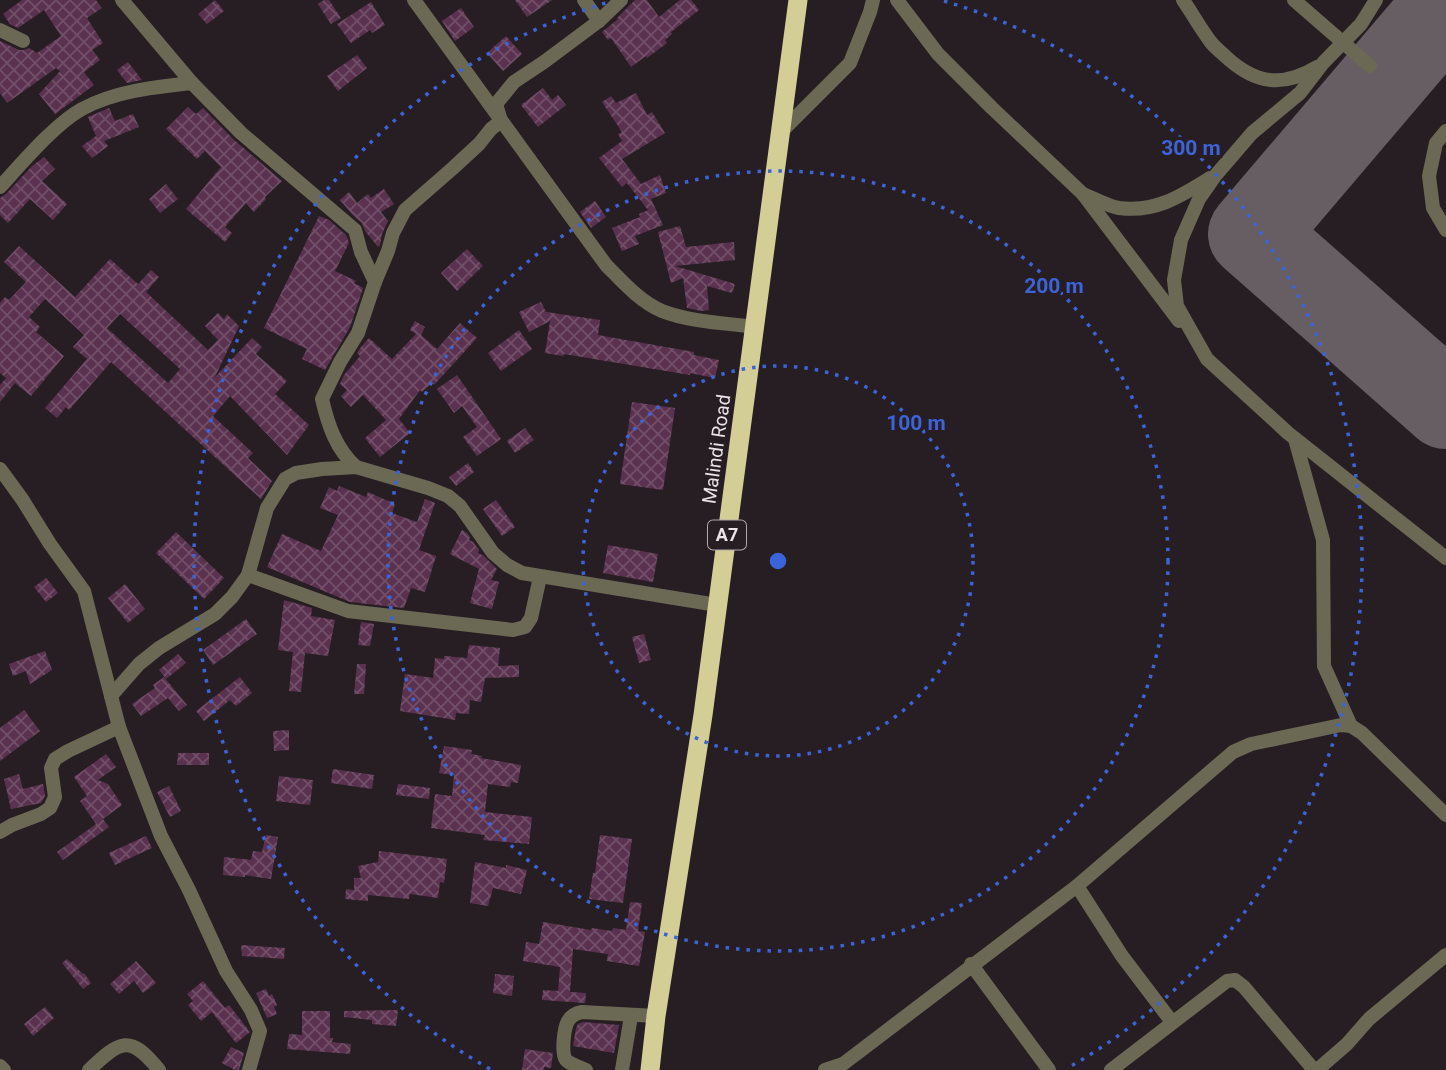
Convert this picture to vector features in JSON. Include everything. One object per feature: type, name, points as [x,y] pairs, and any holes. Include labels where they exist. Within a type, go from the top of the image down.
[{"type":"highway","name":"Malindi Road","points":[[650,1070],[656,1016],[694,780],[798,0]]},
{"type":"street","points":[[122,0],[192,83],[241,133],[355,230],[375,282]]},
{"type":"street","points":[[414,0],[606,265],[633,292],[660,310],[684,317],[755,327]]},
{"type":"street","points":[[584,0],[599,22]]},
{"type":"street","points":[[501,121],[496,104],[514,82],[599,22],[621,0]]},
{"type":"street","points":[[779,134],[850,63],[873,0]]},
{"type":"street","points":[[897,0],[938,54],[1083,194],[1207,359],[1295,439],[1446,558]]},
{"type":"street","points":[[1183,0],[1211,43],[1239,69],[1264,80],[1281,80],[1302,76],[1323,63]]},
{"type":"street","points":[[1294,0],[1370,65]]},
{"type":"street","points":[[1207,359],[1177,306],[1174,280],[1181,240],[1199,199],[1252,133],[1300,93],[1323,63],[1361,24],[1376,0]]},
{"type":"street","points":[[0,30],[23,41]]},
{"type":"street","points":[[0,187],[58,127],[82,109],[120,94],[192,83]]},
{"type":"street","points":[[356,467],[346,458],[334,439],[322,399],[358,333],[393,233],[405,210],[501,121]]},
{"type":"street","points":[[1446,131],[1436,143],[1429,176],[1433,208],[1446,230]]},
{"type":"street","points":[[1083,194],[1117,208],[1148,207],[1176,200],[1215,176]]},
{"type":"street","points":[[1295,439],[1324,540],[1324,666],[1351,726]]},
{"type":"street","points":[[111,696],[139,664],[159,648],[215,614],[232,597],[248,575],[267,508],[285,479],[322,469],[356,467],[448,496],[460,506],[493,553],[522,573],[718,605]]},
{"type":"street","points":[[0,470],[84,591],[119,727],[161,836],[190,890],[226,971],[251,1010],[260,1031],[250,1070]]},
{"type":"street","points":[[248,575],[348,611],[513,631],[525,627],[531,618],[540,577]]},
{"type":"street","points":[[825,1070],[843,1064],[1077,886],[1233,752],[1251,744],[1341,725],[1351,726],[1362,733],[1446,816]]},
{"type":"street","points":[[0,832],[50,808],[55,797],[51,768],[55,759],[119,727]]},
{"type":"street","points":[[1077,886],[1122,956],[1172,1022]]},
{"type":"street","points":[[1111,1070],[1227,981],[1235,980],[1315,1070],[1347,1044],[1369,1019],[1446,955]]},
{"type":"street","points":[[971,964],[1049,1070]]},
{"type":"street","points":[[586,1070],[566,1060],[563,1053],[568,1021],[575,1014],[582,1012],[656,1016]]},
{"type":"street","points":[[622,1070],[631,1016]]},
{"type":"street","points":[[89,1070],[122,1044],[138,1047],[159,1070]]},
{"type":"street","points":[[0,1066],[4,1070]]},
{"type":"building","points":[[22,0],[96,0],[102,8],[87,18],[103,43],[92,50],[100,60],[84,72],[94,85],[55,114],[39,94],[60,71],[56,68],[7,103],[0,93],[0,41],[19,50],[29,48],[37,53],[61,36],[44,10],[18,28],[10,24],[3,14]]},
{"type":"building","points":[[215,0],[224,11],[207,24],[198,14]]},
{"type":"building","points":[[329,0],[341,18],[331,24],[318,4]]},
{"type":"building","points":[[515,0],[552,0],[527,17]]},
{"type":"building","points":[[635,0],[647,0],[659,17],[680,0],[691,0],[699,10],[671,32],[665,40],[667,43],[631,67],[611,38],[608,40],[602,32]]},
{"type":"building","points":[[371,2],[385,25],[372,33],[370,30],[351,43],[337,24]]},
{"type":"building","points":[[461,8],[474,27],[455,41],[442,21]]},
{"type":"building","points":[[506,36],[522,54],[503,71],[487,53]]},
{"type":"building","points":[[357,55],[367,68],[338,91],[327,76]]},
{"type":"building","points":[[128,62],[142,80],[127,83],[117,70]]},
{"type":"building","points":[[543,88],[552,100],[558,95],[566,105],[538,127],[521,105]]},
{"type":"building","points":[[636,93],[647,115],[652,112],[665,133],[622,159],[641,184],[660,175],[666,193],[651,199],[663,225],[635,236],[639,244],[622,251],[612,228],[640,217],[639,214],[648,210],[627,183],[622,187],[599,158],[622,141],[618,134],[622,132],[602,102],[611,96],[616,103]]},
{"type":"building","points":[[188,107],[196,114],[203,108],[234,140],[282,181],[254,212],[246,203],[225,227],[232,233],[225,242],[186,209],[221,167],[205,151],[197,159],[166,129]]},
{"type":"building","points":[[109,108],[115,121],[133,114],[139,127],[104,141],[108,146],[92,158],[82,146],[96,136],[88,117]]},
{"type":"building","points":[[44,157],[55,169],[42,181],[67,204],[53,220],[30,199],[8,223],[0,215],[0,198]]},
{"type":"building","points":[[166,184],[178,199],[160,213],[149,199]]},
{"type":"building","points":[[384,189],[394,204],[381,212],[388,221],[378,247],[362,223],[340,200],[349,192],[357,203],[368,194],[371,198]]},
{"type":"building","points":[[595,201],[606,217],[591,228],[580,212]]},
{"type":"building","points":[[319,216],[329,220],[346,235],[349,243],[335,271],[356,281],[354,283],[363,288],[350,327],[325,370],[302,359],[307,349],[264,328]]},
{"type":"building","points":[[680,226],[686,247],[734,242],[735,260],[675,266],[735,284],[732,293],[707,286],[709,310],[687,308],[683,278],[671,283],[658,232]]},
{"type":"building","points":[[19,246],[75,297],[110,259],[138,284],[151,270],[159,277],[146,292],[208,350],[218,340],[205,326],[218,313],[224,319],[227,314],[239,326],[215,377],[252,338],[262,347],[256,354],[287,381],[275,394],[309,425],[287,455],[230,396],[213,416],[253,453],[248,458],[272,481],[261,499],[111,362],[69,410],[66,407],[57,418],[45,408],[87,359],[73,347],[84,335],[45,299],[29,317],[40,327],[36,332],[64,356],[31,396],[15,383],[0,402],[0,385],[6,378],[0,373],[0,303],[5,297],[9,300],[26,282],[4,262]],"holes":[[[120,314],[180,369],[168,383],[107,328]]]},
{"type":"building","points":[[467,249],[483,266],[457,291],[441,273]]},
{"type":"building","points":[[541,302],[546,312],[600,320],[598,335],[694,352],[694,355],[719,360],[715,378],[545,353],[550,321],[529,332],[519,312]]},
{"type":"building","points":[[415,321],[425,327],[421,335],[437,349],[460,323],[477,338],[434,385],[432,383],[422,392],[420,390],[399,419],[410,433],[380,457],[365,438],[386,420],[363,395],[351,407],[341,396],[347,390],[340,384],[360,356],[357,353],[369,338],[392,359],[416,334],[410,330]]},
{"type":"building","points":[[519,330],[532,349],[501,371],[488,353]]},
{"type":"building","points":[[457,375],[501,439],[477,456],[463,437],[477,427],[462,406],[454,413],[437,389]]},
{"type":"building","points":[[632,402],[675,408],[663,490],[620,484]]},
{"type":"building","points":[[525,428],[534,440],[515,453],[507,441]]},
{"type":"building","points":[[468,463],[474,472],[456,486],[449,477]]},
{"type":"building","points":[[339,486],[366,497],[368,492],[395,504],[392,513],[417,522],[425,499],[435,503],[419,550],[436,556],[425,592],[411,588],[404,608],[350,602],[267,567],[282,534],[321,551],[338,515],[320,508],[329,487],[337,491]]},
{"type":"building","points":[[496,500],[515,527],[502,536],[483,509]]},
{"type":"building","points":[[462,530],[470,537],[469,540],[479,550],[478,553],[497,569],[491,580],[499,582],[492,609],[470,603],[479,569],[450,554]]},
{"type":"building","points":[[176,532],[224,578],[204,599],[156,553]]},
{"type":"building","points":[[608,545],[658,554],[653,582],[603,573]]},
{"type":"building","points":[[46,578],[58,593],[46,602],[34,587]]},
{"type":"building","points":[[125,584],[145,609],[128,623],[108,598]]},
{"type":"building","points":[[284,600],[312,608],[311,616],[335,620],[328,656],[305,653],[301,692],[289,691],[293,652],[278,650]]},
{"type":"building","points":[[246,619],[257,634],[213,665],[203,650]]},
{"type":"building","points":[[361,622],[374,624],[370,646],[358,645]]},
{"type":"building","points":[[644,634],[651,660],[639,663],[632,637]]},
{"type":"building","points":[[469,645],[500,648],[498,666],[519,665],[519,677],[485,678],[481,702],[470,700],[469,714],[456,713],[455,720],[400,711],[405,674],[433,678],[435,658],[467,658]]},
{"type":"building","points":[[45,651],[52,670],[30,684],[26,671],[13,676],[9,664]]},
{"type":"building","points":[[178,654],[186,663],[166,679],[159,670]]},
{"type":"building","points":[[357,664],[366,664],[364,694],[354,694]]},
{"type":"building","points":[[164,677],[187,705],[179,711],[168,698],[141,716],[132,704],[155,688],[153,685]]},
{"type":"building","points":[[240,677],[252,693],[236,706],[230,700],[204,721],[196,711]]},
{"type":"building","points":[[24,710],[40,731],[0,761],[0,728]]},
{"type":"building","points":[[289,730],[289,750],[274,751],[273,731]]},
{"type":"building","points":[[444,746],[472,750],[471,754],[482,756],[481,758],[521,765],[518,783],[511,782],[510,787],[488,784],[485,812],[532,817],[529,844],[483,840],[485,835],[431,828],[435,794],[452,796],[454,775],[439,773]]},
{"type":"building","points":[[178,753],[209,753],[209,765],[177,765]]},
{"type":"building","points":[[106,754],[116,767],[98,780],[108,784],[122,805],[103,819],[109,827],[63,860],[57,852],[96,824],[80,801],[87,796],[74,777]]},
{"type":"building","points":[[333,769],[374,775],[372,789],[331,783]]},
{"type":"building","points":[[19,774],[23,789],[43,784],[45,796],[41,803],[11,809],[4,779]]},
{"type":"building","points":[[279,776],[313,780],[310,805],[276,801]]},
{"type":"building","points":[[398,784],[430,788],[429,799],[396,795]]},
{"type":"building","points":[[169,786],[181,811],[170,817],[157,792]]},
{"type":"building","points":[[266,835],[278,837],[271,879],[223,875],[224,857],[251,860],[253,851],[262,852]]},
{"type":"building","points":[[600,835],[632,839],[623,903],[589,899]]},
{"type":"building","points":[[146,836],[152,848],[115,865],[109,853]]},
{"type":"building","points":[[379,851],[447,859],[444,883],[440,882],[438,898],[410,894],[409,899],[368,895],[368,901],[345,899],[346,889],[354,890],[354,878],[361,878],[358,866],[378,862]]},
{"type":"building","points":[[475,862],[527,870],[521,894],[493,888],[488,906],[470,903]]},
{"type":"building","points":[[630,902],[642,903],[638,931],[645,932],[639,966],[607,961],[608,954],[573,949],[570,992],[586,993],[585,1003],[542,1000],[543,990],[558,991],[560,967],[523,961],[526,942],[539,944],[543,922],[591,930],[626,930]]},
{"type":"building","points":[[241,945],[285,948],[284,959],[242,956]]},
{"type":"building","points":[[67,959],[84,973],[91,983],[83,989],[62,963]]},
{"type":"building","points":[[136,961],[156,983],[143,993],[134,981],[119,994],[110,984]]},
{"type":"building","points":[[495,974],[514,976],[512,996],[493,993]]},
{"type":"building","points":[[203,981],[225,1008],[229,1005],[250,1032],[236,1043],[212,1012],[201,1021],[188,1005],[193,1001],[187,994]]},
{"type":"building","points":[[266,989],[269,996],[272,994],[277,1005],[274,1007],[277,1014],[267,1018],[256,993]]},
{"type":"building","points":[[45,1007],[54,1018],[33,1036],[24,1024]]},
{"type":"building","points":[[398,1010],[396,1026],[372,1024],[372,1020],[344,1017],[344,1011]]},
{"type":"building","points":[[302,1011],[330,1011],[330,1038],[333,1038],[332,1042],[351,1044],[350,1054],[287,1049],[289,1034],[302,1035]]},
{"type":"building","points":[[583,1022],[619,1025],[614,1053],[573,1046],[576,1028]]},
{"type":"building","points":[[231,1047],[244,1053],[239,1070],[222,1063]]},
{"type":"building","points":[[525,1049],[553,1053],[551,1068],[522,1070]]},
{"type":"runway","points":[[1446,6],[1252,234],[1446,405]]}]
